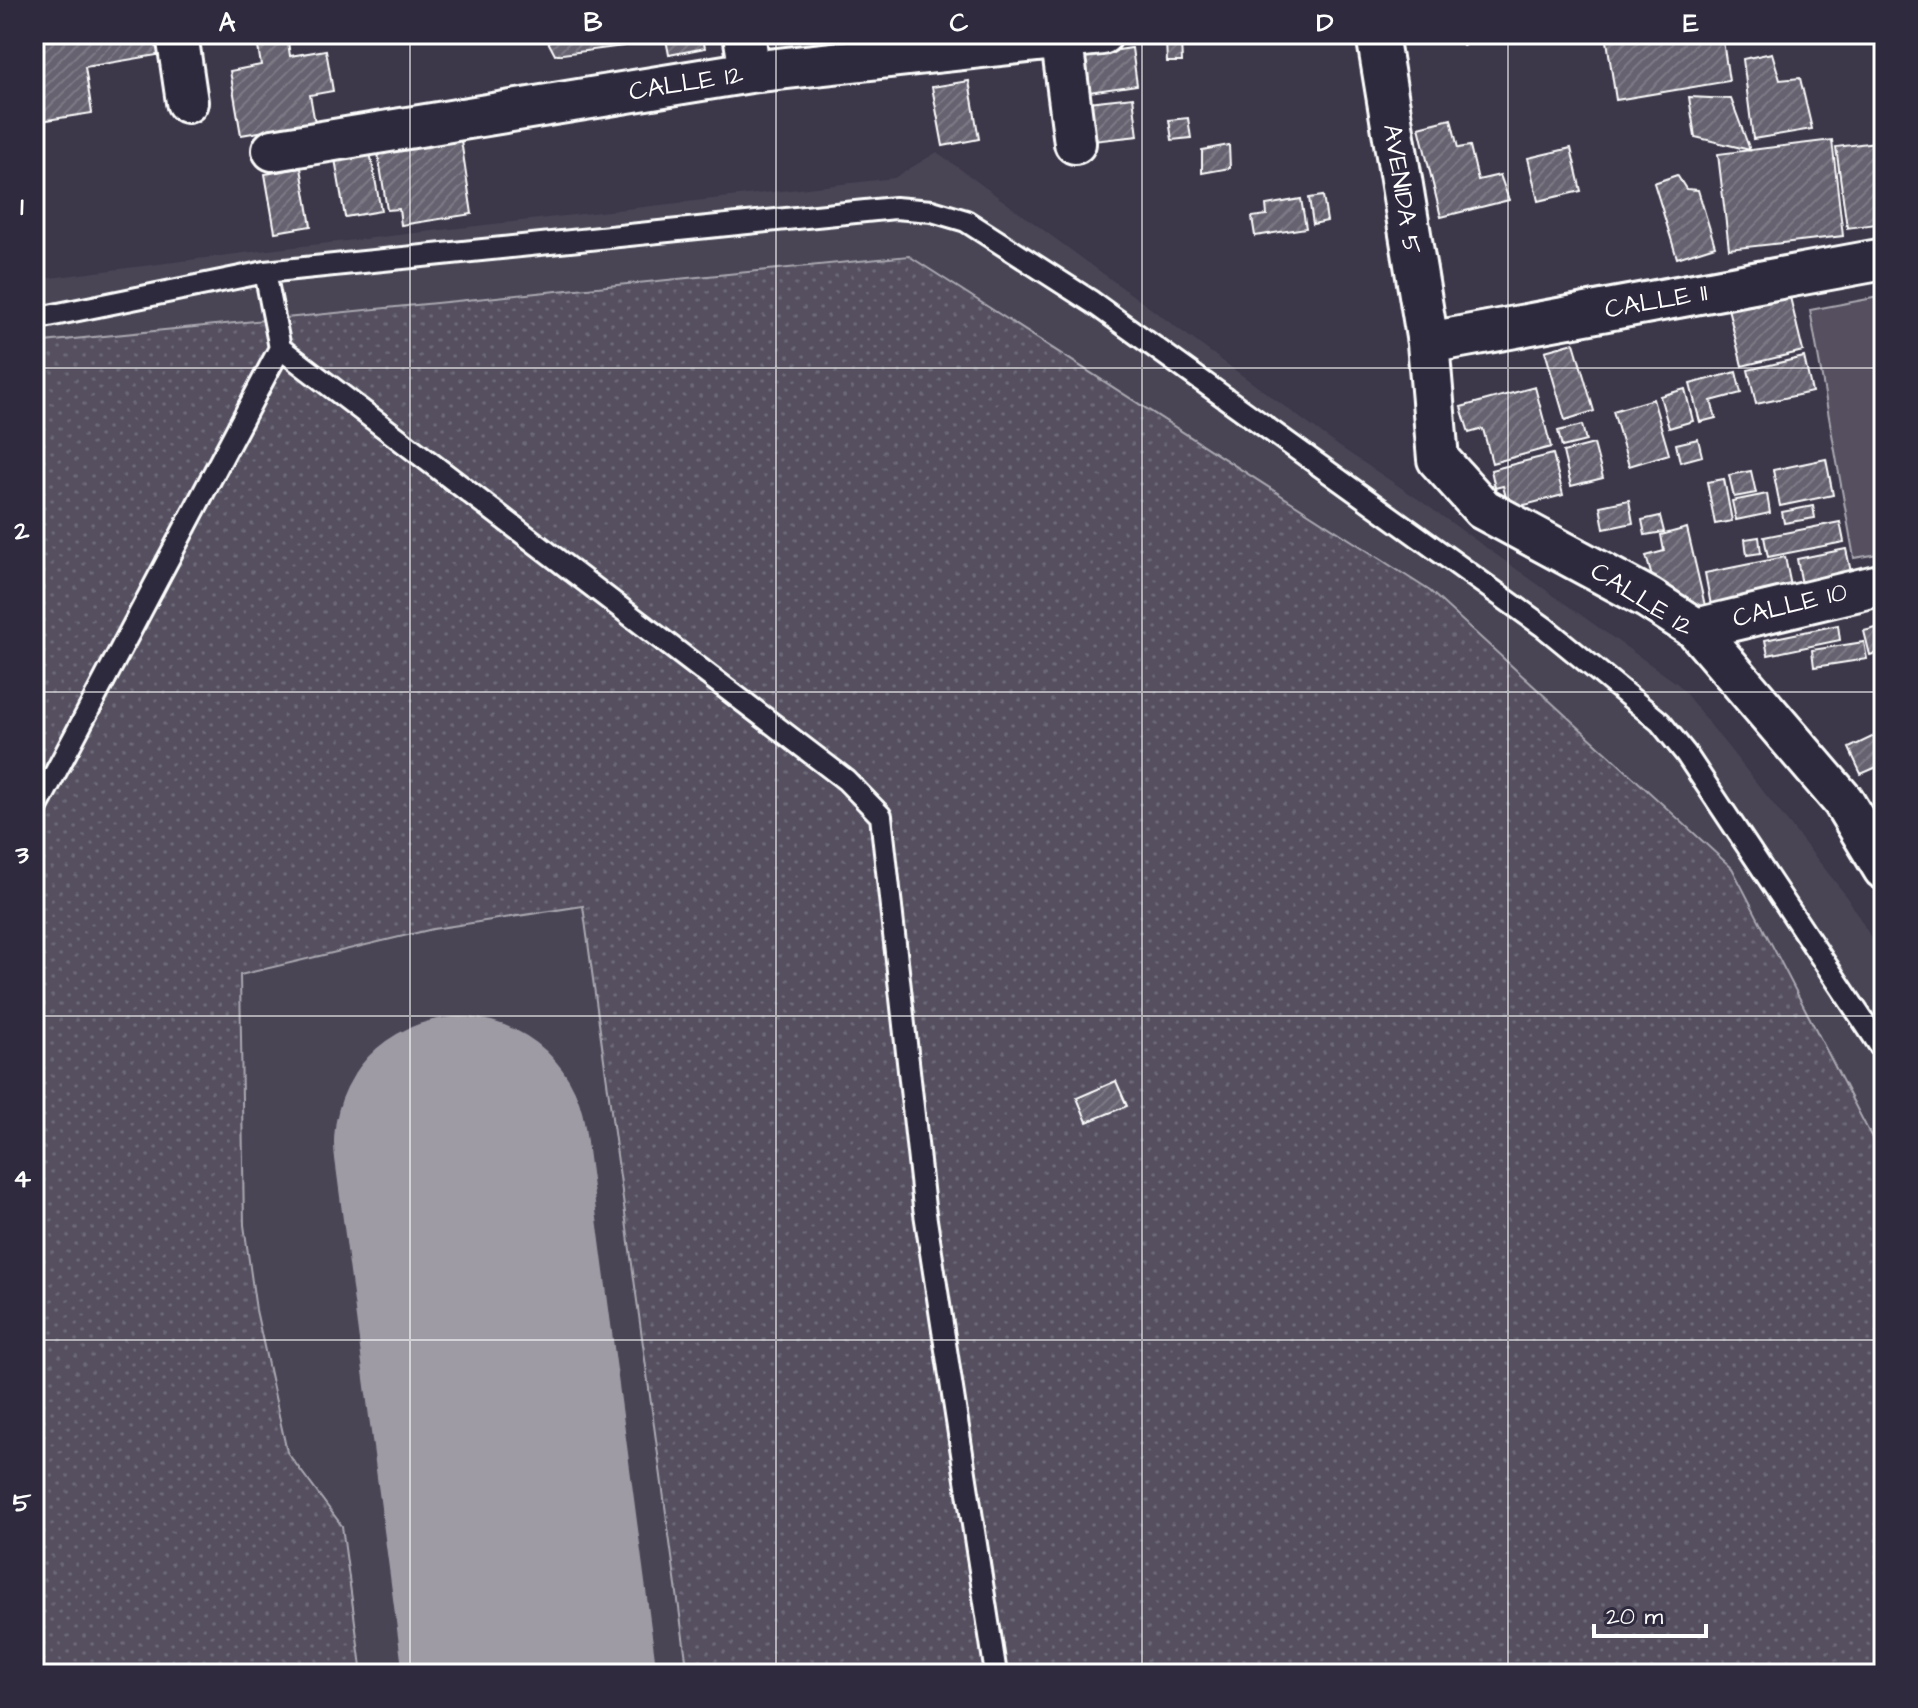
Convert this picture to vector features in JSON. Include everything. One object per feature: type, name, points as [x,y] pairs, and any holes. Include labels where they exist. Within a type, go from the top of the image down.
[{"type":"street","points":[[177,34],[187,102]]},
{"type":"street","name":"CALLE 12","points":[[273,150],[747,53],[1102,34]]},
{"type":"street","name":"AVENIDA 5","points":[[1377,34],[1428,343]]},
{"type":"street","points":[[1062,37],[1075,143]]},
{"type":"street","name":"CALLE 11","points":[[1428,343],[1884,259]]},
{"type":"street","name":"CALLE 12","points":[[1428,343],[1438,459],[1483,509],[1648,598],[1696,629],[1843,801],[1884,869]]},
{"type":"street","name":"CALLE 10","points":[[1696,629],[1884,584]]},
{"type":"lane","points":[[34,319],[265,272],[895,208],[932,211],[966,221],[1092,302],[1544,627],[1660,722],[1686,754],[1884,1052]]},
{"type":"lane","points":[[34,813],[280,348],[265,272]]},
{"type":"lane","points":[[280,348],[846,780],[881,816],[924,1207],[996,1674]]},
{"type":"shaded area","points":[[937,152],[1340,447],[1678,684],[1848,898],[1884,960],[1884,1674],[34,1674],[34,280],[894,178]]},
{"type":"shaded area","points":[[909,256],[1430,591],[1732,868],[1884,1161],[1884,1674],[688,1674],[583,906],[433,929],[240,975],[244,1225],[256,1310],[287,1452],[342,1526],[362,1674],[34,1674],[34,343]]},
{"type":"shaded area","points":[[1884,296],[1884,553],[1854,558],[1810,310]]},
{"type":"building","points":[[34,34],[160,34],[163,54],[85,67],[92,113],[34,122]]},
{"type":"building","points":[[544,34],[622,34],[624,46],[555,55]]},
{"type":"building","points":[[665,34],[702,34],[705,48],[669,55]]},
{"type":"building","points":[[1460,34],[1496,34],[1463,45]]},
{"type":"building","points":[[1606,34],[1722,34],[1729,81],[1616,100]]},
{"type":"building","points":[[1166,41],[1181,41],[1182,62],[1167,62]]},
{"type":"building","points":[[288,42],[290,56],[326,50],[333,91],[310,95],[315,123],[241,135],[230,71],[261,65],[258,47]]},
{"type":"building","points":[[1132,48],[1137,85],[1089,92],[1084,55]]},
{"type":"building","points":[[1772,53],[1780,80],[1800,78],[1812,129],[1753,139],[1743,59]]},
{"type":"building","points":[[969,81],[979,139],[943,146],[932,87]]},
{"type":"building","points":[[1133,97],[1138,136],[1093,141],[1088,102]]},
{"type":"building","points":[[1689,97],[1731,99],[1750,150],[1695,137]]},
{"type":"building","points":[[1188,118],[1191,138],[1172,140],[1169,120]]},
{"type":"building","points":[[1451,119],[1458,148],[1470,146],[1478,180],[1500,175],[1509,200],[1441,217],[1419,127]]},
{"type":"building","points":[[461,140],[472,214],[401,225],[399,209],[387,210],[378,153]]},
{"type":"building","points":[[1832,140],[1843,236],[1729,249],[1718,154]]},
{"type":"building","points":[[1884,141],[1884,223],[1847,228],[1836,147]]},
{"type":"building","points":[[1229,145],[1230,168],[1202,173],[1202,150]]},
{"type":"building","points":[[1571,148],[1581,191],[1538,201],[1528,158]]},
{"type":"building","points":[[370,152],[381,211],[345,217],[335,159]]},
{"type":"building","points":[[301,168],[311,226],[275,232],[265,174]]},
{"type":"building","points":[[1677,175],[1686,189],[1698,190],[1715,246],[1677,258],[1654,183]]},
{"type":"building","points":[[1323,196],[1327,221],[1313,224],[1309,198]]},
{"type":"building","points":[[1301,199],[1306,228],[1255,236],[1252,217],[1267,215],[1266,205]]},
{"type":"building","points":[[1789,293],[1803,351],[1742,366],[1728,308]]},
{"type":"building","points":[[1574,343],[1594,411],[1565,420],[1545,351]]},
{"type":"building","points":[[1804,357],[1812,392],[1756,404],[1748,370]]},
{"type":"building","points":[[1736,372],[1741,393],[1711,401],[1716,418],[1700,422],[1690,384]]},
{"type":"building","points":[[1535,387],[1551,447],[1492,463],[1483,429],[1469,433],[1461,407]]},
{"type":"building","points":[[1685,389],[1693,421],[1669,428],[1660,396]]},
{"type":"building","points":[[1653,399],[1669,454],[1629,466],[1613,411]]},
{"type":"building","points":[[1582,425],[1586,441],[1562,447],[1558,431]]},
{"type":"building","points":[[1698,439],[1702,456],[1680,462],[1676,444]]},
{"type":"building","points":[[1594,444],[1603,478],[1571,486],[1563,452]]},
{"type":"building","points":[[1553,454],[1563,495],[1509,509],[1503,486],[1495,488],[1491,470]]},
{"type":"building","points":[[1826,459],[1833,495],[1780,506],[1773,470]]},
{"type":"building","points":[[1751,471],[1756,493],[1734,497],[1729,475]]},
{"type":"building","points":[[1724,479],[1732,521],[1715,524],[1707,482]]},
{"type":"building","points":[[1767,494],[1770,513],[1736,520],[1732,501]]},
{"type":"building","points":[[1629,500],[1633,523],[1604,529],[1600,506]]},
{"type":"building","points":[[1813,506],[1815,518],[1784,523],[1782,512]]},
{"type":"building","points":[[1660,516],[1664,532],[1645,535],[1642,520]]},
{"type":"building","points":[[1840,522],[1844,542],[1768,557],[1764,537]]},
{"type":"building","points":[[1687,528],[1706,610],[1658,598],[1646,556],[1664,551],[1661,535]]},
{"type":"building","points":[[1759,537],[1761,553],[1747,555],[1745,539]]},
{"type":"building","points":[[1846,549],[1854,586],[1804,595],[1797,559]]},
{"type":"building","points":[[1785,557],[1793,596],[1712,611],[1705,573]]},
{"type":"building","points":[[1838,625],[1840,640],[1768,655],[1765,640]]},
{"type":"building","points":[[1884,626],[1884,651],[1870,655],[1864,631]]},
{"type":"building","points":[[1864,642],[1867,659],[1814,667],[1812,650]]},
{"type":"building","points":[[1874,736],[1884,764],[1861,774],[1849,748]]},
{"type":"building","points":[[1116,1081],[1127,1106],[1087,1122],[1077,1098]]},
{"type":"runway","points":[[460,1143],[530,1674]]}]
